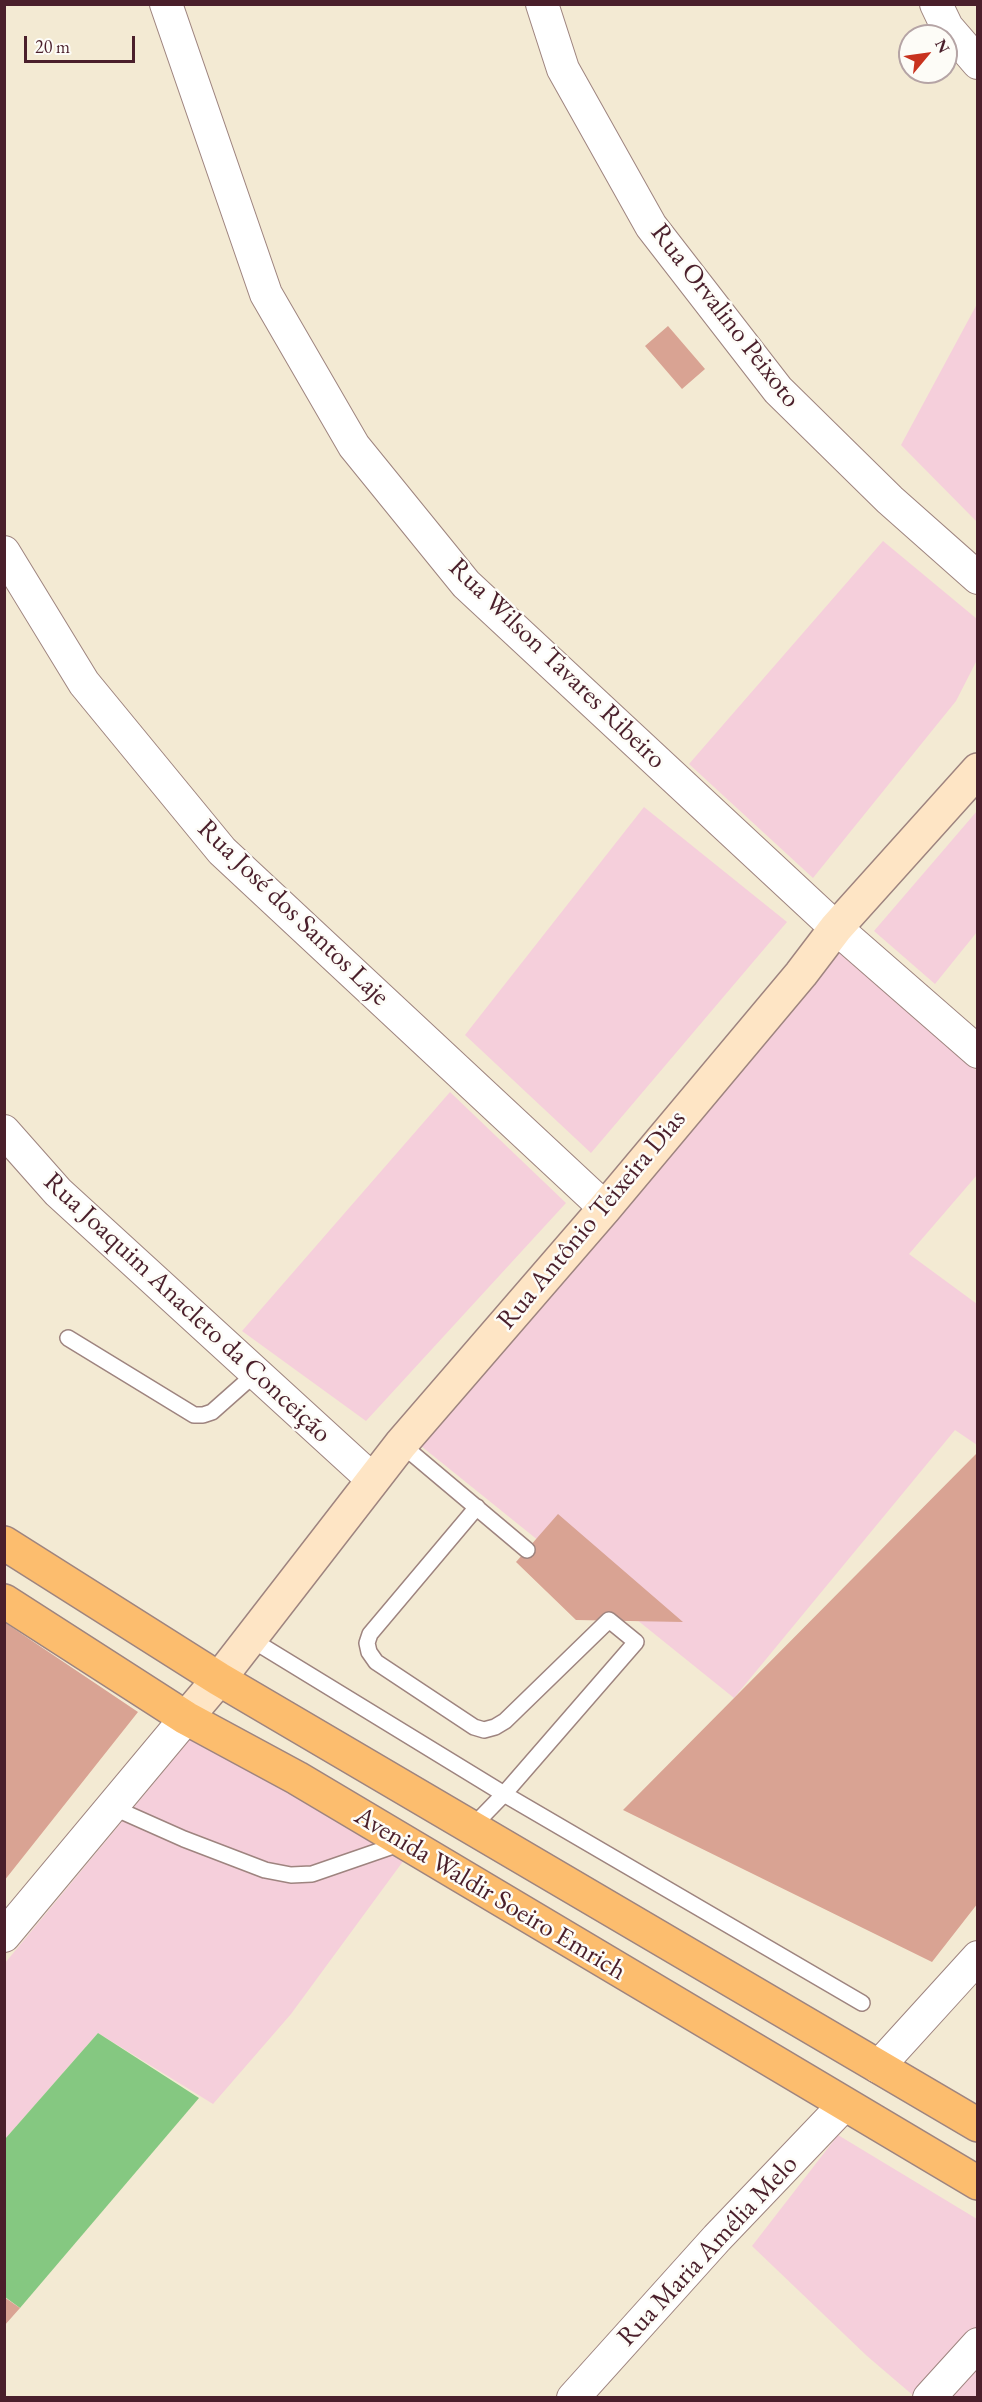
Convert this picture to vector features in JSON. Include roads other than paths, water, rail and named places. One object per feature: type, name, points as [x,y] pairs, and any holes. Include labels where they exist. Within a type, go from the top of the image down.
[{"type":"main road","name":"Rua Antônio Teixeira Dias","points":[[186,1718],[219,1679],[400,1444],[605,1208],[801,974],[836,928],[978,770]]},
{"type":"main road","name":"Avenida Waldir Soeiro Emrich","points":[[4,1543],[219,1679],[978,2125]]},
{"type":"main road","name":"Avenida Waldir Soeiro Emrich","points":[[4,1601],[186,1718],[297,1778],[978,2183]]},
{"type":"street","name":"Rua Wilson Tavares Ribeiro","points":[[166,4],[266,294],[354,446],[466,584],[836,928],[978,1052]]},
{"type":"street","name":"Rua Orvalino Peixoto","points":[[542,4],[563,69],[658,235],[778,390],[890,500],[978,578]]},
{"type":"street","points":[[936,4],[947,27],[978,63]]},
{"type":"street","name":"Rua José dos Santos Laje","points":[[4,552],[84,683],[222,851],[605,1208]]},
{"type":"street","name":"Rua Joaquim Anacleto da Conceição","points":[[4,1131],[58,1192],[373,1480]]},
{"type":"street","points":[[4,1936],[186,1718]]},
{"type":"street","points":[[878,2067],[978,1957]]},
{"type":"street","name":"Rua Maria Amélia Melo","points":[[573,2397],[717,2238],[844,2105]]},
{"type":"street","points":[[928,2397],[978,2344]]},
{"type":"lane","points":[[68,1338],[194,1415],[212,1412],[256,1373]]},
{"type":"lane","points":[[400,1444],[527,1550]]},
{"type":"lane","points":[[471,1828],[504,1794],[636,1642],[609,1620],[505,1721],[484,1730],[474,1727],[376,1662],[369,1652],[367,1643],[370,1634],[477,1507]]},
{"type":"lane","points":[[249,1638],[504,1794],[862,2003]]},
{"type":"lane","points":[[112,1807],[184,1839],[265,1870],[291,1875],[312,1875],[404,1842]]}]
